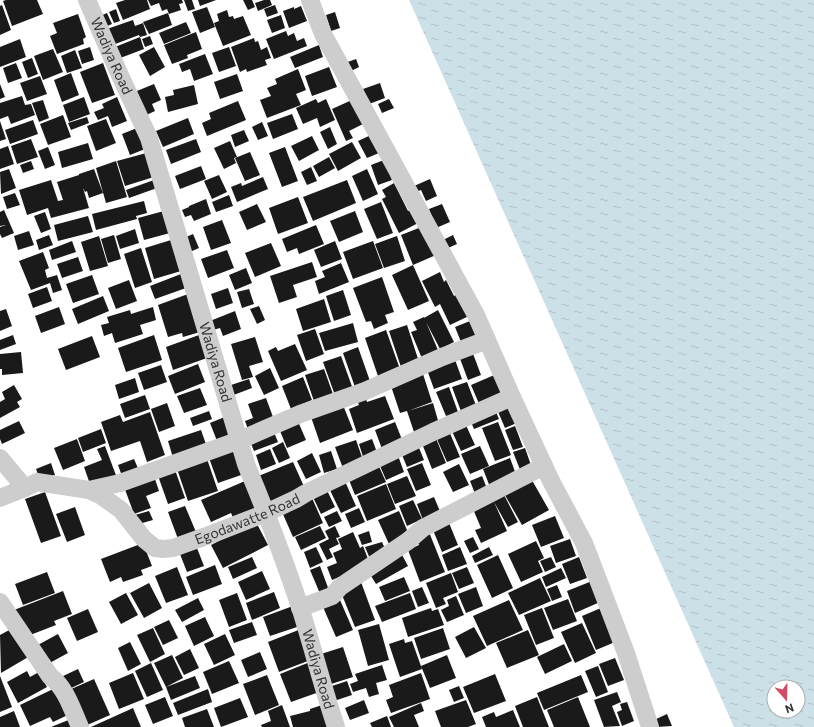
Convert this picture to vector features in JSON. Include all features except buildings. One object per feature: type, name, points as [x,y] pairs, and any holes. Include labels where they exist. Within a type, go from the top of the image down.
[{"type":"street","name":"Wadiya Road","points":[[87,0],[118,71],[150,138],[246,464],[266,513],[300,608],[322,686],[336,727]]},
{"type":"street","points":[[310,0],[322,34],[476,315],[544,466],[584,543],[626,653],[649,727]]},
{"type":"street","points":[[88,490],[120,483],[240,440],[300,414],[365,391],[487,340]]},
{"type":"street","name":"Egodawatte Road","points":[[0,498],[37,482],[88,490],[100,495],[121,510],[144,539],[155,548],[173,548],[266,513],[433,432],[512,397]]},
{"type":"street","points":[[0,458],[25,488]]},
{"type":"street","points":[[300,608],[332,596],[340,587],[408,541],[422,528],[544,466]]},
{"type":"street","points":[[0,602],[50,676],[58,682],[70,703],[80,727]]},
{"type":"water","points":[[409,0],[814,0],[814,727],[734,727]]}]
